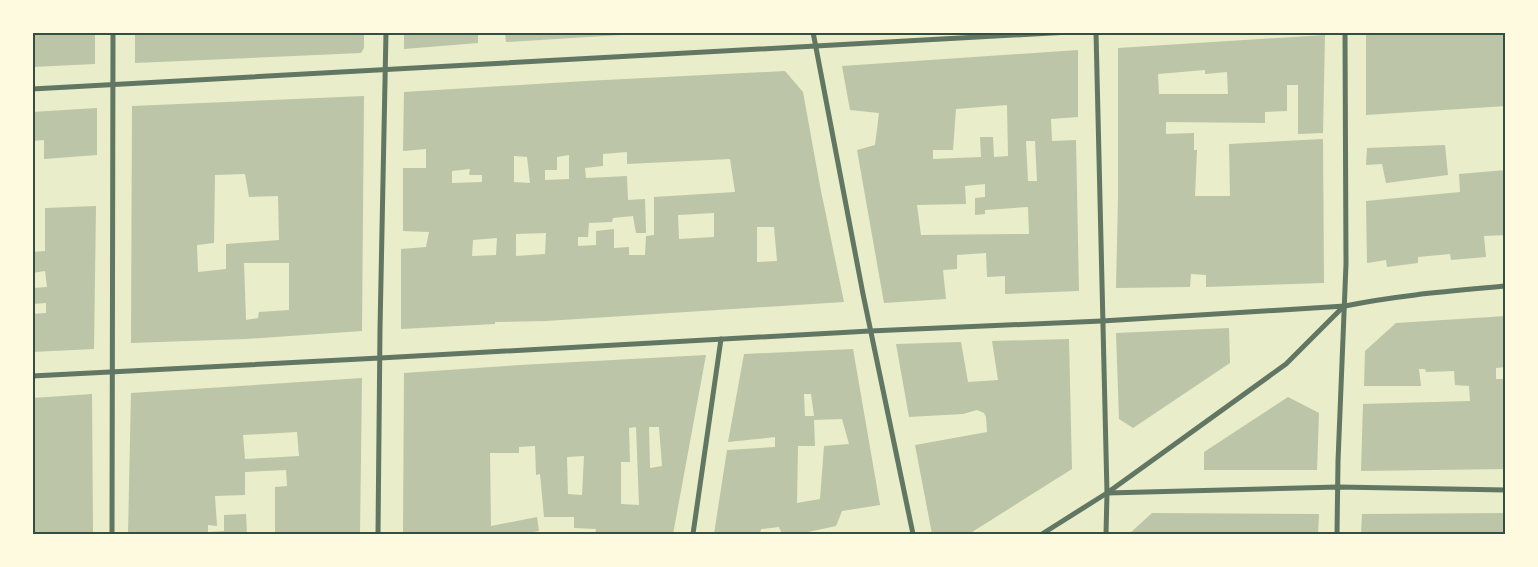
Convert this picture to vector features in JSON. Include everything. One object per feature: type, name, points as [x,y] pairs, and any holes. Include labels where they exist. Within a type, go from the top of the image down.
[{"type":"street","points":[[112,534],[113,32]]},
{"type":"street","points":[[378,534],[386,32]]},
{"type":"street","points":[[814,32],[870,331],[913,534]]},
{"type":"street","points":[[32,88],[1070,32]]},
{"type":"street","points":[[1096,32],[1107,493],[1106,534]]},
{"type":"street","points":[[1337,534],[1345,306],[1345,32]]},
{"type":"street","points":[[32,376],[870,331],[1102,321],[1345,306],[1371,300],[1427,293],[1506,286]]},
{"type":"street","points":[[1042,534],[1107,493],[1286,364],[1345,306]]},
{"type":"street","points":[[693,534],[721,339]]},
{"type":"street","points":[[1107,493],[1338,488],[1506,490]]},
{"type":"building","points":[[32,32],[95,32],[95,64],[32,67]]},
{"type":"building","points":[[135,32],[364,32],[364,48],[361,53],[135,63]]},
{"type":"building","points":[[404,32],[478,32],[478,43],[404,49]]},
{"type":"building","points":[[505,32],[637,32],[637,34],[506,42]]},
{"type":"building","points":[[1506,32],[1506,106],[1366,115],[1366,33]]},
{"type":"building","points":[[1325,35],[1323,133],[1298,134],[1298,85],[1287,85],[1287,111],[1265,112],[1265,123],[1166,122],[1166,134],[1194,133],[1194,150],[1197,150],[1195,196],[1230,196],[1229,144],[1323,139],[1324,283],[1206,287],[1206,275],[1191,274],[1190,287],[1116,288],[1118,48]],"holes":[[[1205,70],[1205,74],[1227,72],[1228,94],[1159,94],[1158,74]]]},
{"type":"building","points":[[1078,50],[1078,117],[1051,119],[1052,141],[1076,140],[1079,291],[1005,294],[1005,276],[987,277],[986,253],[957,255],[957,269],[943,270],[946,299],[884,303],[857,150],[875,145],[879,113],[850,110],[842,66]],"holes":[[[1007,105],[1008,156],[994,157],[993,137],[980,137],[981,157],[933,159],[933,150],[953,150],[956,109]],[[1026,141],[1035,141],[1037,181],[1028,181]],[[985,184],[985,197],[975,198],[975,215],[985,214],[985,210],[1028,207],[1029,234],[921,235],[917,205],[966,204],[965,186]]]},
{"type":"building","points":[[785,71],[803,92],[844,302],[401,329],[401,249],[426,247],[429,232],[403,231],[403,168],[426,168],[426,149],[403,151],[404,92]],"holes":[[[627,152],[627,164],[730,159],[735,192],[654,197],[654,235],[646,236],[645,255],[629,255],[629,247],[614,248],[614,229],[596,231],[596,245],[578,246],[578,237],[588,237],[589,223],[612,222],[613,218],[633,216],[636,233],[646,233],[645,199],[628,200],[627,176],[586,178],[585,168],[603,166],[603,154]],[[569,155],[569,179],[545,180],[545,170],[557,170],[557,157]],[[514,156],[527,157],[530,183],[514,182]],[[470,169],[469,175],[482,175],[482,182],[452,183],[452,171]],[[714,213],[714,237],[679,239],[678,215]],[[757,227],[774,227],[777,261],[757,262]],[[546,233],[545,254],[516,256],[516,234]],[[497,238],[496,255],[472,256],[473,240]]]},
{"type":"building","points":[[364,96],[362,331],[246,339],[131,343],[132,106]],"holes":[[[245,174],[249,197],[278,196],[279,240],[226,244],[226,269],[198,272],[197,245],[214,243],[215,175]],[[244,263],[289,263],[289,310],[259,312],[258,318],[246,320]]]},
{"type":"building","points":[[97,108],[97,155],[44,159],[44,140],[32,141],[32,112]]},
{"type":"building","points":[[1445,145],[1448,175],[1386,183],[1382,164],[1366,165],[1367,148]]},
{"type":"building","points":[[1506,170],[1506,235],[1484,236],[1486,257],[1451,260],[1450,254],[1418,257],[1418,263],[1387,267],[1386,260],[1367,263],[1366,201],[1460,192],[1459,174]]},
{"type":"building","points":[[96,206],[94,349],[32,352],[32,314],[46,313],[46,303],[32,304],[33,288],[47,287],[45,271],[32,273],[32,252],[45,251],[45,208]]},
{"type":"building","points":[[1506,316],[1506,367],[1496,368],[1496,379],[1506,379],[1506,469],[1361,471],[1363,404],[1470,401],[1469,386],[1455,385],[1454,371],[1426,372],[1425,369],[1419,369],[1421,386],[1364,386],[1365,351],[1396,323]]},
{"type":"building","points":[[1229,328],[1230,363],[1133,428],[1119,419],[1116,333]]},
{"type":"building","points":[[1069,339],[1072,469],[969,534],[932,534],[915,445],[987,432],[986,417],[984,413],[977,410],[963,414],[909,417],[896,344],[961,342],[968,382],[998,380],[992,341]]},
{"type":"building","points":[[853,349],[880,505],[842,511],[836,526],[808,532],[809,534],[782,534],[779,527],[761,529],[760,534],[714,534],[727,450],[775,447],[775,437],[728,442],[744,354]],"holes":[[[804,394],[811,394],[814,416],[805,416]],[[842,419],[849,444],[824,446],[820,499],[797,503],[798,446],[815,446],[814,420]]]},
{"type":"building","points":[[706,355],[673,534],[595,534],[596,529],[574,528],[574,517],[544,517],[540,474],[536,475],[535,446],[519,447],[519,453],[490,453],[491,526],[537,517],[539,531],[522,534],[403,534],[404,373]],"holes":[[[636,427],[639,505],[621,504],[621,462],[630,462],[629,428]],[[649,427],[659,427],[662,466],[650,468]],[[584,456],[582,495],[568,494],[567,457]]]},
{"type":"building","points":[[362,378],[360,534],[275,534],[275,487],[287,486],[286,470],[245,472],[245,495],[215,496],[217,526],[208,525],[208,532],[224,531],[224,515],[246,514],[247,534],[128,534],[131,393]],"holes":[[[297,432],[299,456],[245,459],[243,435]]]},
{"type":"building","points":[[92,394],[93,534],[32,534],[32,398]]},
{"type":"building","points":[[1288,397],[1319,413],[1317,470],[1204,470],[1204,452]]},
{"type":"building","points":[[1152,513],[1319,514],[1318,534],[1129,534]]},
{"type":"building","points":[[1506,513],[1506,534],[1361,534],[1362,514]]}]
